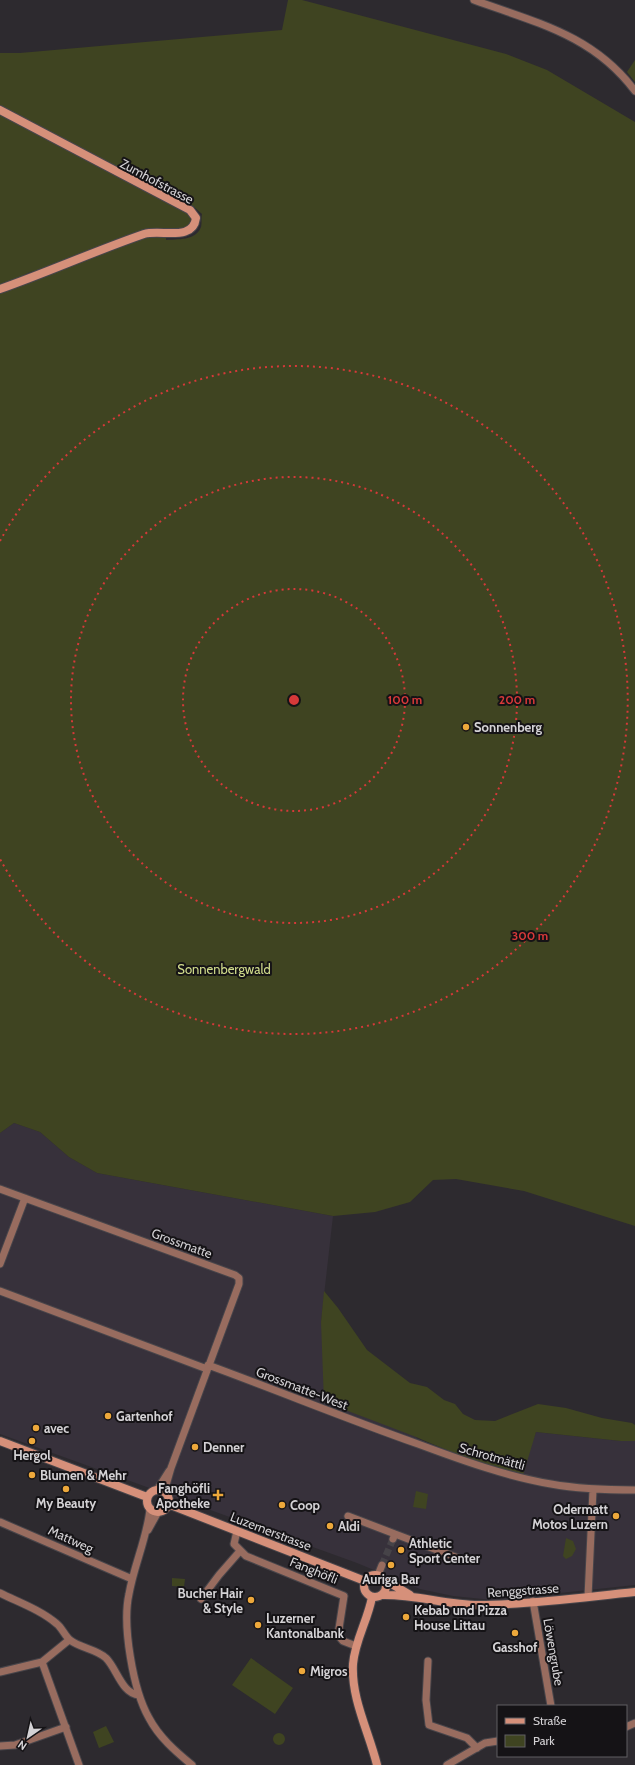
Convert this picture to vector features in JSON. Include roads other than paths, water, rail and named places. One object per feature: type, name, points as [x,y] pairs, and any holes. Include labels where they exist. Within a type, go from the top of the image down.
[{"type":"main road","name":"Zumhofstrasse","points":[[0,110],[190,210],[196,218],[196,225],[191,230],[184,232],[147,234],[0,289]]},
{"type":"main road","points":[[0,1441],[147,1497]]},
{"type":"main road","points":[[160,1491],[168,1498],[168,1504],[163,1510],[158,1512],[150,1509],[147,1503],[147,1497],[151,1492],[160,1491]]},
{"type":"main road","name":"Luzernerstrasse","points":[[168,1504],[365,1581]]},
{"type":"main road","points":[[369,1576],[382,1577],[386,1588],[382,1595],[372,1597],[364,1589],[365,1581],[369,1576]]},
{"type":"main road","name":"Renggstrasse","points":[[382,1577],[413,1596]]},
{"type":"main road","name":"Renggstrasse","points":[[382,1595],[413,1596],[434,1601],[465,1605],[588,1597],[635,1592]]},
{"type":"main road","points":[[372,1597],[356,1646],[353,1665],[355,1692],[378,1765]]},
{"type":"street","points":[[474,0],[568,35],[584,44],[610,62],[635,91]]},
{"type":"street","name":"Grossmatte","points":[[0,1189],[235,1275],[239,1278],[240,1284],[171,1468],[160,1491]]},
{"type":"street","points":[[0,1264],[25,1198]]},
{"type":"street","points":[[0,1291],[208,1367]]},
{"type":"street","name":"Grossmatte-West","points":[[208,1367],[387,1433]]},
{"type":"street","name":"Schrotmättli","points":[[387,1433],[465,1462],[550,1484],[594,1490],[635,1490]]},
{"type":"street","points":[[588,1597],[594,1490]]},
{"type":"street","points":[[148,1530],[150,1509]]},
{"type":"street","points":[[158,1512],[148,1530],[132,1579],[126,1619],[127,1635],[139,1695],[148,1718],[162,1737],[192,1765]]},
{"type":"street","points":[[348,1516],[394,1536],[458,1558]]},
{"type":"street","name":"Mattweg","points":[[0,1522],[69,1550],[132,1579]]},
{"type":"street","points":[[201,1599],[219,1575],[240,1552],[234,1542],[237,1531]]},
{"type":"street","name":"Fanghöfli","points":[[240,1552],[246,1556],[344,1596],[338,1635],[343,1641],[356,1646]]},
{"type":"street","points":[[382,1565],[382,1577]]},
{"type":"street","points":[[0,1593],[43,1614],[56,1624],[69,1640],[106,1658],[116,1670],[128,1691],[134,1695],[139,1695]]},
{"type":"street","name":"Löwengrube","points":[[533,1601],[551,1705]]},
{"type":"street","points":[[0,1672],[42,1662],[69,1640]]},
{"type":"street","points":[[428,1661],[426,1700],[429,1725],[467,1738],[477,1748]]},
{"type":"street","points":[[42,1662],[79,1765]]},
{"type":"street","points":[[0,1746],[15,1745],[66,1727]]},
{"type":"street","points":[[448,1765],[489,1742],[497,1741]]},
{"type":"tunnel","points":[[382,1565],[393,1539]]},
{"type":"place","name":"Sonnenberg","points":[[466,727]]},
{"type":"place","name":"Gartenhof","points":[[108,1416]]},
{"type":"place","name":"avec","points":[[36,1428]]},
{"type":"place","name":"Hergol","points":[[32,1441]]},
{"type":"place","name":"Denner","points":[[195,1447]]},
{"type":"place","name":"Blumen & Mehr","points":[[32,1475]]},
{"type":"place","name":"My Beauty","points":[[66,1489]]},
{"type":"place","name":"Fanghöfli Apotheke","points":[[218,1495]]},
{"type":"place","name":"Coop","points":[[282,1505]]},
{"type":"place","name":"Odermatt Motos Luzern","points":[[616,1516]]},
{"type":"place","name":"Aldi","points":[[330,1526]]},
{"type":"place","name":"Athletic Sport Center","points":[[401,1550]]},
{"type":"place","name":"Auriga Bar","points":[[391,1565]]},
{"type":"place","name":"Bucher Hair & Style","points":[[251,1600]]},
{"type":"place","name":"Kebab und Pizza House Littau","points":[[406,1617]]},
{"type":"place","name":"Luzerner Kantonalbank","points":[[258,1625]]},
{"type":"place","name":"Gasshof","points":[[515,1633]]},
{"type":"place","name":"Migros","points":[[302,1671]]},
{"type":"park label","name":"Sonnenbergwald","points":[[224,969]]}]
